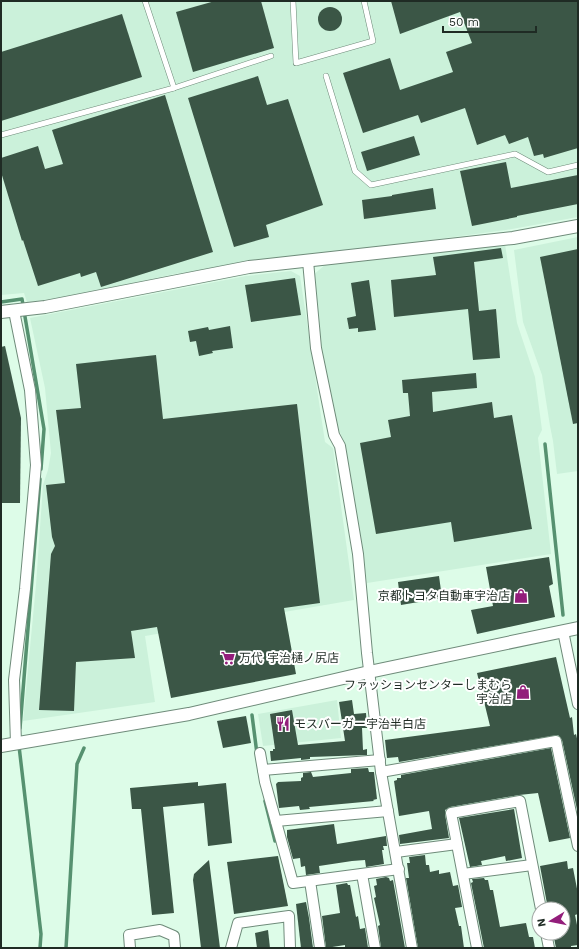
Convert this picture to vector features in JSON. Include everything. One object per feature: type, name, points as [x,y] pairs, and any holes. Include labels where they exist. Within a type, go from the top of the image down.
[{"type":"street","points":[[1,312],[45,308],[249,267],[514,238],[578,226]]},
{"type":"street","points":[[308,261],[316,348],[334,435],[340,446],[358,554],[369,672],[381,772],[412,948]]},
{"type":"street","points":[[14,311],[30,390],[36,465],[25,589],[14,680],[16,744]]},
{"type":"street","points":[[1,746],[189,714],[369,672],[578,628]]},
{"type":"street","points":[[563,631],[578,704]]},
{"type":"street","points":[[381,772],[556,741],[578,846]]},
{"type":"street","points":[[260,754],[293,883],[399,869]]},
{"type":"street","points":[[263,770],[380,760]]},
{"type":"street","points":[[477,948],[451,814],[520,801],[539,901]]},
{"type":"street","points":[[276,821],[388,811]]},
{"type":"street","points":[[396,852],[457,844]]},
{"type":"street","points":[[463,874],[532,865]]},
{"type":"street","points":[[362,874],[375,948]]},
{"type":"street","points":[[310,881],[320,948]]},
{"type":"street","points":[[231,948],[238,923],[288,916],[290,948]]},
{"type":"street","points":[[130,948],[130,935],[160,930],[174,936],[175,948]]},
{"type":"lane","points":[[145,1],[174,88]]},
{"type":"lane","points":[[293,1],[296,63],[373,41],[364,1]]},
{"type":"lane","points":[[1,135],[174,88],[271,56]]},
{"type":"lane","points":[[326,76],[355,172],[371,185],[515,154],[548,172],[578,165]]},
{"type":"shaded area","points":[[1,1],[578,1],[578,217],[506,230],[174,274],[63,298],[27,302],[24,293],[1,295]]},
{"type":"shaded area","points":[[578,237],[578,471],[557,474],[542,375],[523,322],[514,250]]},
{"type":"shaded area","points":[[505,244],[517,323],[535,377],[542,430],[538,438],[551,554],[367,583],[344,442],[332,412],[315,308],[312,276],[326,264]]},
{"type":"shaded area","points":[[291,271],[300,276],[325,442],[333,448],[354,600],[145,636],[155,702],[23,721],[36,585],[43,485],[48,470],[51,453],[45,388],[30,318],[246,276]]},
{"type":"shaded area","points":[[337,700],[341,738],[263,746],[258,714]]},
{"type":"building","points":[[215,1],[261,1],[274,48],[193,72],[176,12]]},
{"type":"building","points":[[391,1],[578,1],[578,148],[544,158],[543,154],[534,156],[528,137],[509,144],[505,135],[477,145],[465,108],[421,123],[418,115],[363,133],[343,73],[390,58],[400,90],[453,72],[446,52],[472,43],[460,12],[400,34]]},
{"type":"building","points":[[330,7],[335,8],[341,14],[341,24],[335,30],[330,31],[325,30],[319,24],[318,19],[319,14],[325,8]]},
{"type":"building","points":[[122,14],[142,77],[1,121],[1,52]]},
{"type":"building","points":[[258,76],[267,105],[288,99],[323,205],[266,225],[269,237],[234,247],[188,98]]},
{"type":"building","points":[[165,95],[213,252],[101,287],[96,272],[81,277],[80,273],[38,286],[23,240],[22,241],[1,172],[1,158],[38,146],[45,169],[63,164],[52,130]]},
{"type":"building","points":[[414,136],[420,155],[367,171],[361,152]]},
{"type":"building","points":[[506,162],[511,188],[578,175],[578,204],[472,226],[460,171]]},
{"type":"building","points":[[433,188],[436,209],[364,219],[362,200]]},
{"type":"building","points":[[501,248],[503,258],[474,262],[479,311],[496,309],[500,358],[473,360],[468,309],[394,317],[391,280],[436,275],[433,257]]},
{"type":"building","points":[[578,249],[578,423],[573,424],[540,257]]},
{"type":"building","points":[[295,278],[301,315],[251,322],[245,285]]},
{"type":"building","points":[[369,280],[376,330],[358,332],[358,328],[349,329],[347,318],[356,316],[351,283]]},
{"type":"building","points":[[230,326],[233,348],[212,351],[213,353],[199,356],[196,341],[190,342],[188,331],[208,327],[209,330]]},
{"type":"building","points":[[5,346],[21,418],[20,503],[1,503],[1,347]]},
{"type":"building","points":[[156,355],[163,419],[297,404],[320,603],[284,608],[296,674],[171,698],[157,627],[131,631],[135,658],[76,662],[74,711],[39,710],[51,554],[55,546],[52,537],[46,485],[65,483],[56,410],[81,408],[76,364]]},
{"type":"building","points":[[476,373],[477,388],[432,392],[433,412],[492,402],[494,418],[512,415],[532,529],[454,542],[451,522],[376,534],[360,443],[391,437],[388,420],[410,416],[408,393],[403,393],[402,380]]},
{"type":"building","name":"京都トヨタ自動車宇治店","points":[[549,557],[553,584],[549,586],[555,617],[477,634],[471,610],[493,606],[486,567]]},
{"type":"building","points":[[439,576],[442,598],[401,605],[398,582]]},
{"type":"building","points":[[556,657],[570,718],[572,717],[574,735],[576,734],[578,743],[578,814],[562,740],[558,735],[399,762],[398,757],[387,758],[385,740],[490,726],[477,673]]},
{"type":"building","points":[[352,700],[354,714],[366,713],[367,728],[362,728],[363,750],[367,749],[367,755],[310,757],[310,759],[301,760],[301,758],[271,761],[270,751],[275,749],[270,714],[292,710],[298,745],[345,741],[339,702]]},
{"type":"building","points":[[246,716],[251,743],[223,748],[217,721]]},
{"type":"building","points":[[551,748],[570,838],[549,842],[538,793],[450,807],[445,810],[449,838],[400,844],[399,835],[432,829],[429,811],[399,816],[394,781],[397,780],[397,778],[401,778],[401,775]]},
{"type":"building","points":[[368,768],[369,772],[374,772],[377,799],[373,800],[374,801],[309,807],[310,809],[300,810],[299,806],[279,808],[276,784],[278,782],[301,781],[303,773],[311,772],[313,777],[351,773],[351,769]]},
{"type":"building","points":[[198,782],[198,786],[226,783],[232,843],[208,846],[204,803],[163,807],[174,913],[152,915],[141,809],[132,809],[130,788]]},
{"type":"building","points":[[514,809],[522,858],[506,861],[505,856],[481,861],[482,865],[470,867],[459,818]]},
{"type":"building","points":[[334,824],[337,844],[386,836],[387,846],[383,846],[384,850],[382,850],[384,864],[366,867],[365,860],[352,861],[319,866],[320,873],[306,875],[305,866],[301,867],[300,858],[293,859],[287,837],[287,830]]},
{"type":"building","points":[[425,855],[426,865],[429,865],[430,872],[439,870],[439,874],[450,872],[453,886],[458,885],[462,907],[455,908],[459,926],[461,926],[464,948],[418,948],[406,878],[409,878],[407,863],[410,863],[409,857]]},
{"type":"building","points":[[278,856],[288,906],[234,914],[227,862]]},
{"type":"building","points":[[209,860],[220,948],[201,948],[193,880],[194,874]]},
{"type":"building","points":[[567,861],[568,869],[573,868],[578,894],[578,914],[575,915],[578,930],[578,945],[571,946],[571,948],[556,948],[555,941],[571,941],[571,901],[547,901],[540,866]]},
{"type":"building","points":[[386,877],[389,878],[390,881],[393,880],[405,948],[381,948],[378,926],[380,925],[374,898],[376,897],[374,886],[377,885],[376,879]]},
{"type":"building","points":[[484,878],[485,880],[488,880],[490,890],[493,890],[500,927],[526,923],[529,937],[531,937],[531,941],[534,941],[535,948],[484,948],[471,883],[473,882],[472,879]]},
{"type":"building","points":[[347,883],[350,885],[356,917],[358,916],[360,929],[365,928],[368,948],[345,948],[345,945],[326,948],[322,916],[340,913],[336,885]]},
{"type":"building","points":[[306,902],[313,948],[301,948],[296,904]]},
{"type":"building","points":[[268,930],[270,948],[257,948],[255,933]]},
{"type":"waterway","points":[[1,302],[22,299],[44,429],[41,469]]},
{"type":"waterway","points":[[545,444],[563,615]]},
{"type":"waterway","points":[[20,728],[40,479]]},
{"type":"waterway","points":[[252,715],[257,754]]},
{"type":"waterway","points":[[19,746],[41,934],[40,948]]},
{"type":"waterway","points":[[66,948],[77,764],[84,748]]},
{"type":"waterway","points":[[265,801],[275,841]]},
{"type":"place","name":"京都トヨタ自動車宇治店","points":[[521,596]]},
{"type":"place","name":"万代 宇治樋ノ尻店","points":[[228,658]]},
{"type":"place","name":"ファッションセンターしまむら 宇治店","points":[[523,692]]},
{"type":"place","name":"モスバーガー宇治半白店","points":[[283,724]]}]
